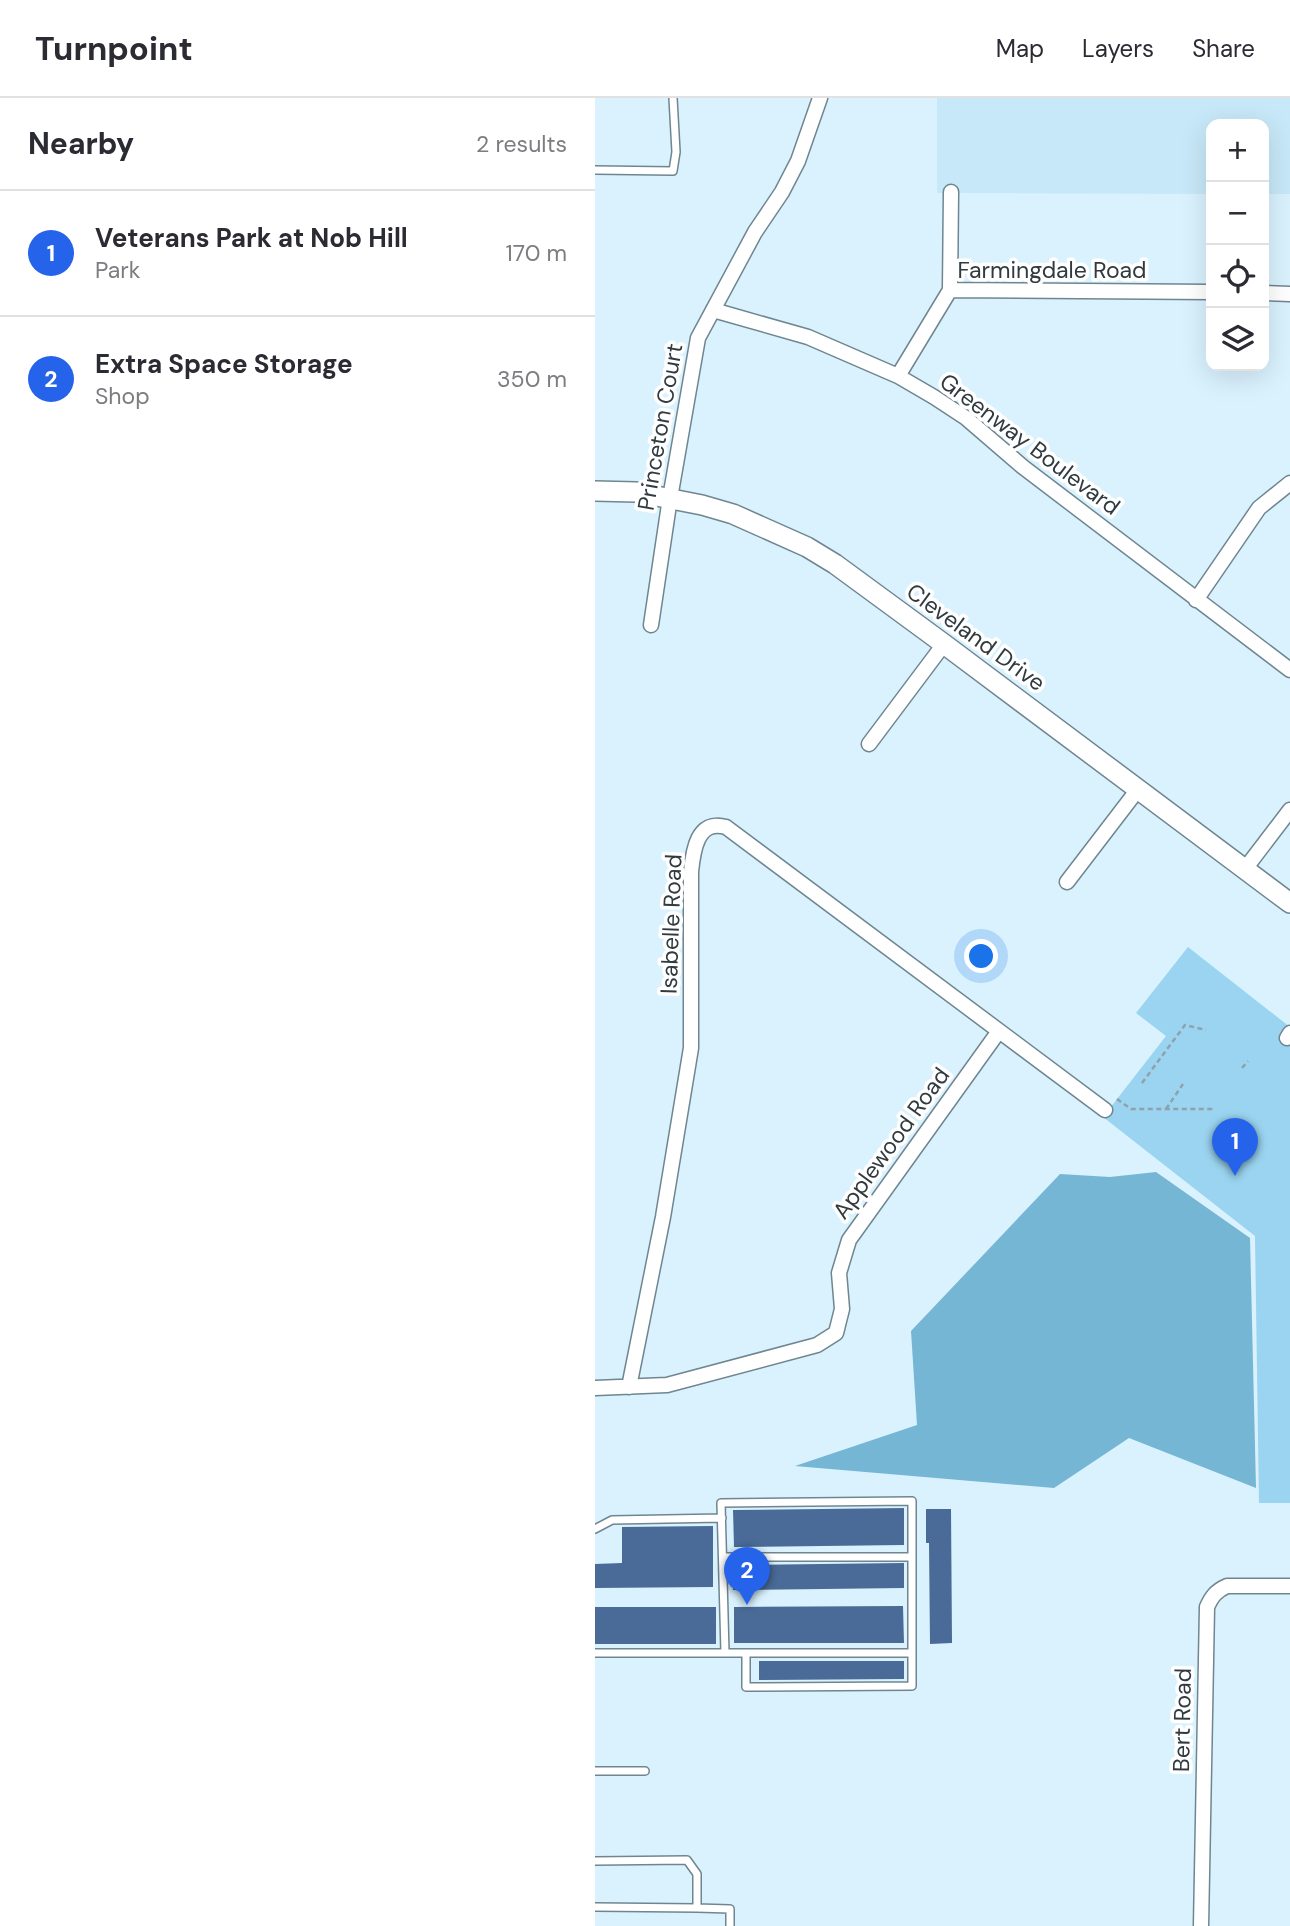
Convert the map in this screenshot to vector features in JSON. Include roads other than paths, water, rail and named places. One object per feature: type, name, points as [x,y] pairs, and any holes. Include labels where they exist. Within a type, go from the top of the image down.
[{"type":"street","name":"Princeton Court","points":[[651,625],[698,338],[755,232],[782,192],[798,160],[820,98]]},
{"type":"street","points":[[950,290],[951,192]]},
{"type":"street","name":"Farmingdale Road","points":[[898,376],[950,290],[1206,292]]},
{"type":"street","points":[[1269,293],[1290,294]]},
{"type":"street","name":"Greenway Boulevard","points":[[713,310],[808,337],[898,376],[965,418],[1023,467],[1290,670]]},
{"type":"street","points":[[1196,600],[1259,508],[1290,483]]},
{"type":"street","name":"Cleveland Drive","points":[[595,491],[636,492],[733,514],[807,547],[835,564],[944,644],[1290,903]]},
{"type":"street","points":[[869,744],[944,644]]},
{"type":"street","points":[[1067,882],[1139,788]]},
{"type":"street","points":[[1245,869],[1290,810]]},
{"type":"street","name":"Isabelle Road","points":[[629,1387],[663,1217],[691,1048],[691,872],[695,846],[703,831],[710,826],[726,827],[1105,1110]]},
{"type":"street","name":"Applewood Road","points":[[595,1388],[667,1385],[817,1345],[835,1333],[842,1308],[839,1273],[849,1240],[999,1031]]},
{"type":"street","name":"Bert Road","points":[[1201,1926],[1207,1607],[1211,1597],[1227,1586],[1290,1586]]},
{"type":"lane","points":[[595,170],[673,172],[676,152],[673,98]]},
{"type":"lane","points":[[725,1653],[721,1503],[912,1501],[912,1686],[746,1687],[746,1653]]},
{"type":"lane","points":[[595,1530],[612,1520],[722,1518]]},
{"type":"lane","points":[[723,1557],[912,1557]]},
{"type":"lane","points":[[595,1653],[912,1653]]},
{"type":"lane","points":[[595,1770],[645,1771]]},
{"type":"lane","points":[[595,1861],[687,1860],[697,1874],[697,1908]]},
{"type":"lane","points":[[595,1907],[730,1909],[730,1926]]},
{"type":"place","name":"Veterans Park at Nob Hill","points":[[1235,1176]]},
{"type":"place","name":"Extra Space Storage","points":[[747,1605]]}]
